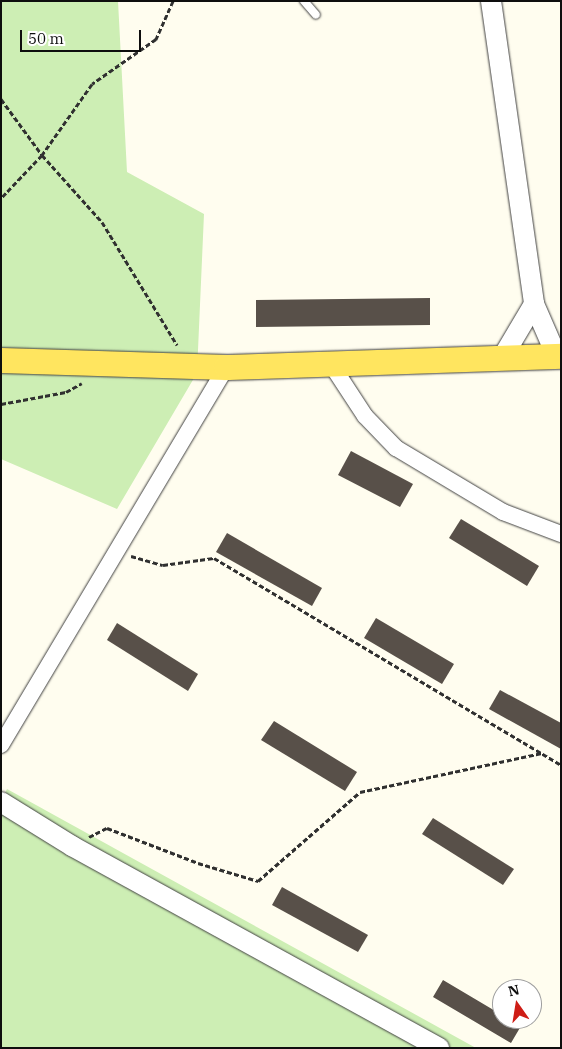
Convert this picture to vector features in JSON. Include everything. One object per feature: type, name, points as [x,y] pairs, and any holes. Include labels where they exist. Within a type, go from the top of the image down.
[{"type":"main road","points":[[1,360],[117,364],[188,363],[226,367],[559,356]]},
{"type":"street","points":[[491,1],[534,304],[559,356]]},
{"type":"street","points":[[502,358],[534,304]]},
{"type":"street","points":[[331,364],[365,416],[396,448],[503,512],[561,534]]},
{"type":"street","points":[[1,745],[226,367]]},
{"type":"street","points":[[1,802],[72,846],[438,1048]]},
{"type":"lane","points":[[304,1],[316,15]]},
{"type":"path","points":[[1,198],[42,155],[92,84],[156,39],[173,1]]},
{"type":"path","points":[[1,100],[42,155],[102,222],[188,363]]},
{"type":"path","points":[[1,404],[66,392],[117,364]]},
{"type":"path","points":[[116,552],[163,565],[214,558],[561,765]]},
{"type":"path","points":[[72,846],[107,828],[198,863],[258,881],[360,792],[542,753]]},
{"type":"green space","points":[[1,1],[118,1],[127,172],[204,214],[197,373],[117,509],[1,459]]},
{"type":"green space","points":[[7,789],[476,1048],[1,1048],[1,801]]},
{"type":"building","points":[[430,298],[430,325],[256,327],[256,300]]},
{"type":"building","points":[[351,451],[413,484],[400,507],[338,475]]},
{"type":"building","points":[[461,519],[539,566],[527,586],[449,538]]},
{"type":"building","points":[[227,533],[322,588],[312,606],[216,552]]},
{"type":"building","points":[[376,618],[454,664],[442,684],[364,638]]},
{"type":"building","points":[[117,623],[198,674],[188,691],[107,640]]},
{"type":"building","points":[[500,690],[561,723],[561,749],[489,709]]},
{"type":"building","points":[[274,721],[357,772],[345,791],[261,740]]},
{"type":"building","points":[[433,818],[514,869],[503,885],[422,834]]},
{"type":"building","points":[[282,887],[368,935],[358,952],[272,905]]},
{"type":"building","points":[[443,980],[492,1009],[492,1029],[519,1029],[511,1043],[433,997]]}]
